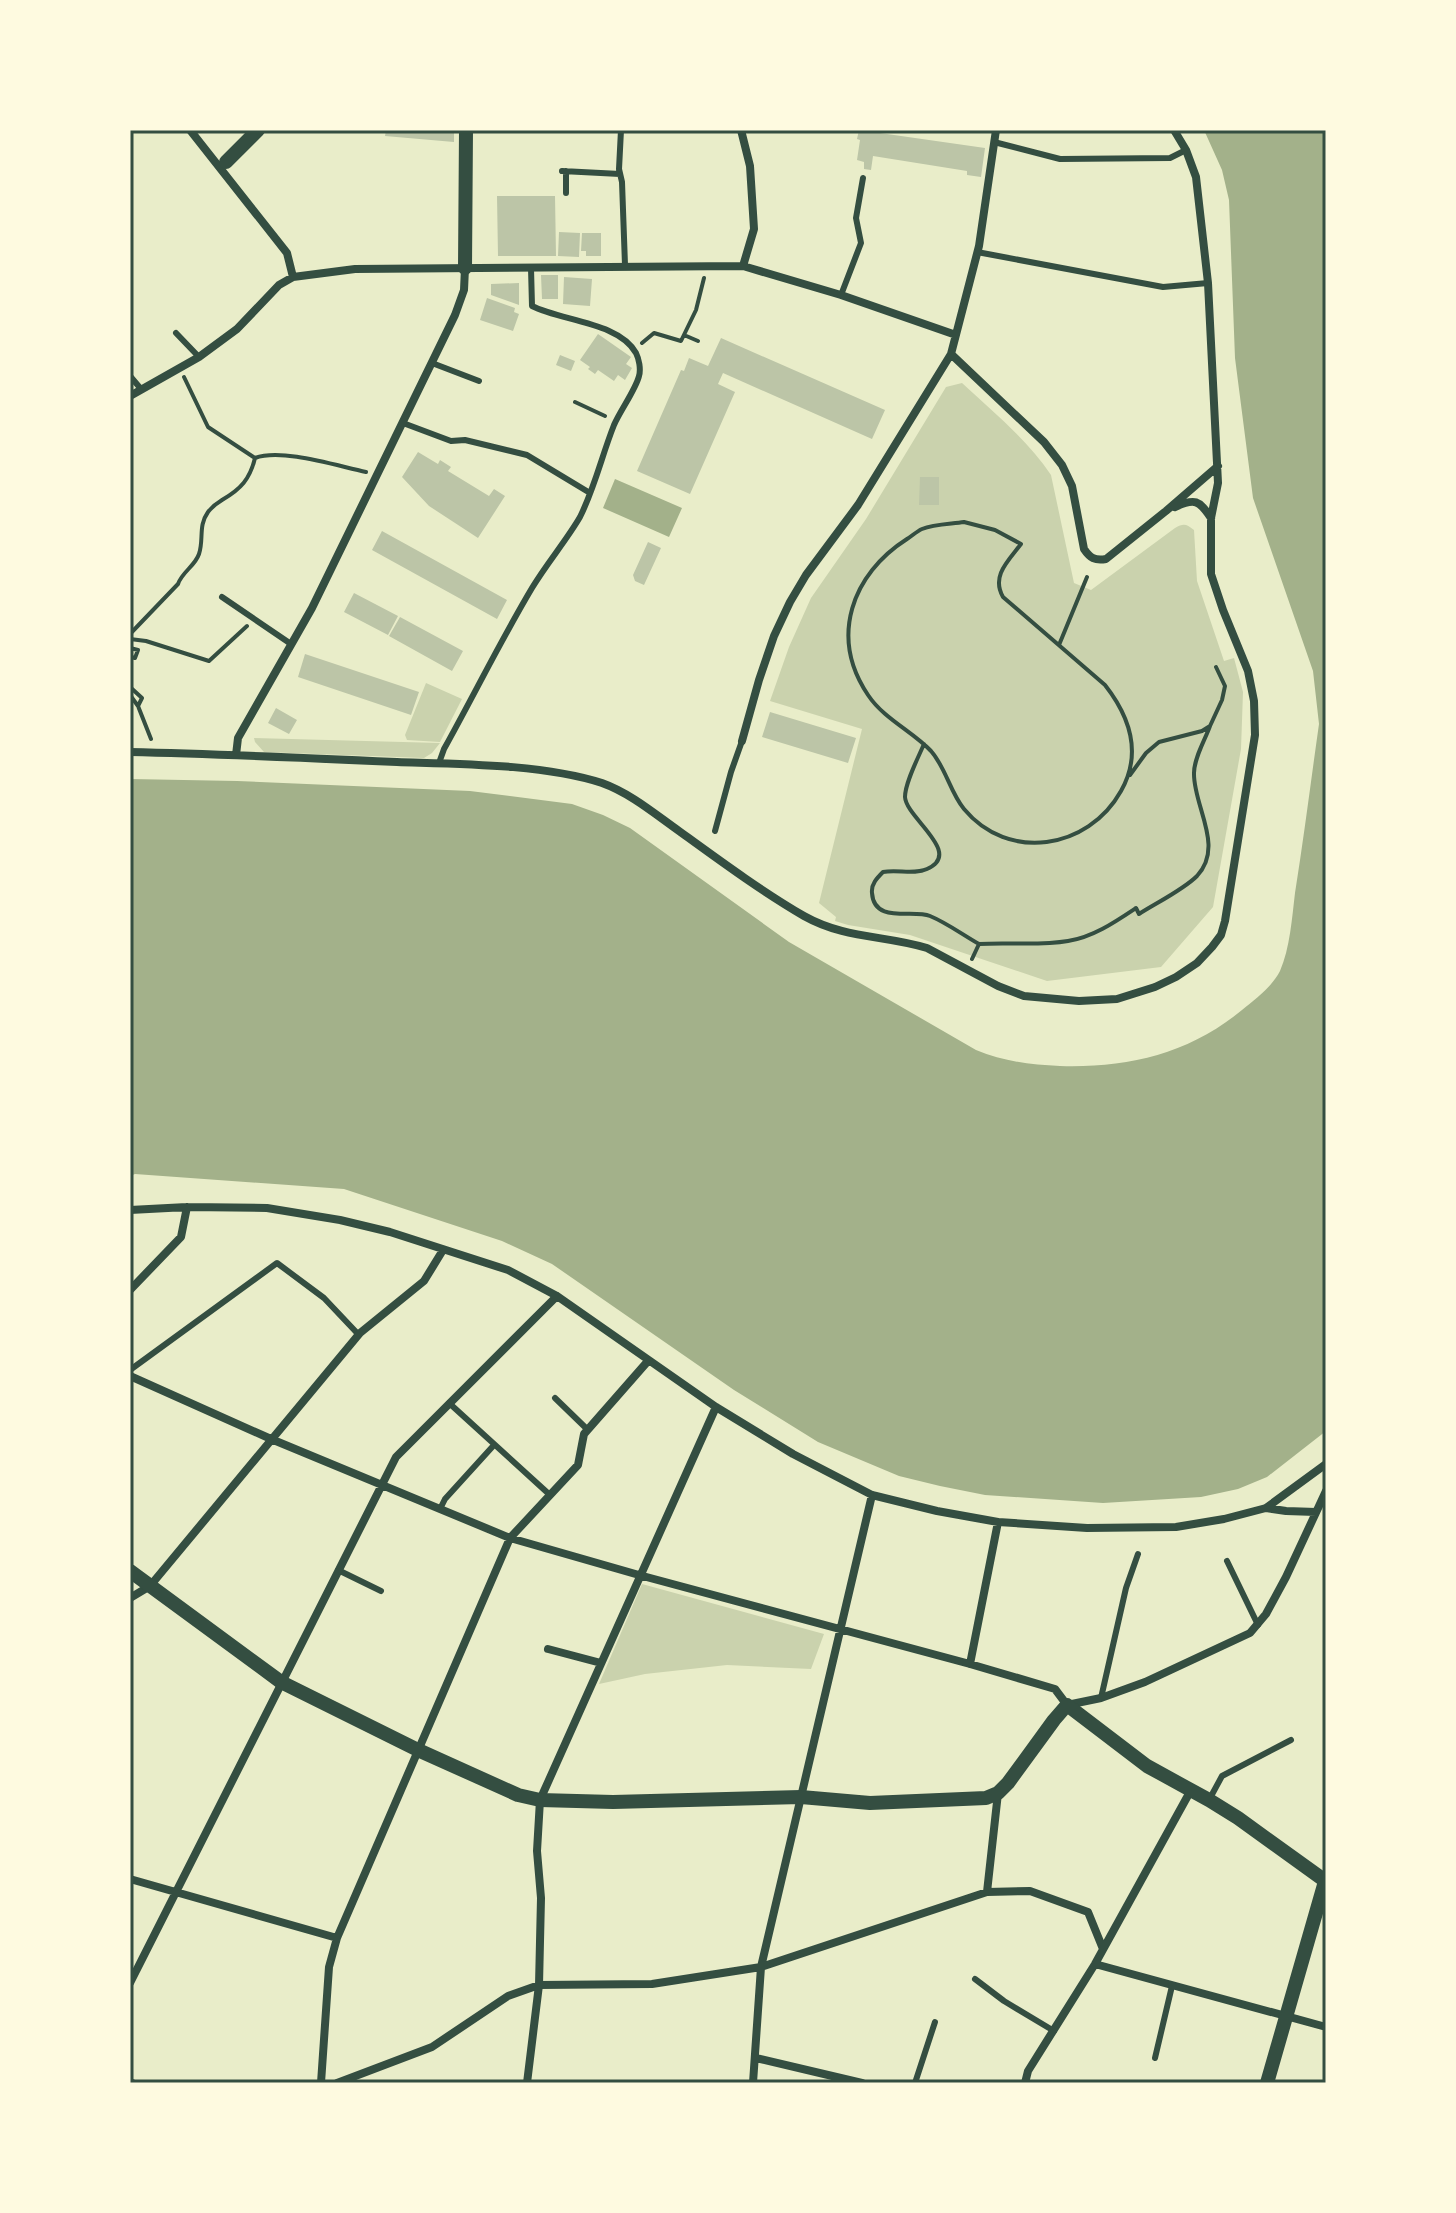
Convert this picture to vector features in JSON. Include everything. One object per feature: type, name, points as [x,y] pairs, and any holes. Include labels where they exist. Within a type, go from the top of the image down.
[{"type":"street","points":[[190,130],[223,164],[287,253],[293,277]]},
{"type":"street","points":[[223,164],[258,130]]},
{"type":"street","points":[[236,755],[238,738],[312,608],[460,304],[465,268],[466,130]]},
{"type":"street","points":[[741,130],[750,166],[754,229],[743,266]]},
{"type":"street","points":[[742,741],[774,636],[790,602],[858,505],[951,354],[977,252],[996,130]]},
{"type":"street","points":[[130,752],[439,763],[538,771],[602,783],[635,801],[819,924],[841,932],[927,948],[998,986],[1024,996],[1079,1001],[1117,999],[1176,977],[1197,963],[1221,935],[1231,890],[1256,720],[1248,671],[1211,574],[1211,518],[1218,466],[1208,283],[1196,177],[1174,130]]},
{"type":"street","points":[[130,396],[199,357],[237,329],[279,285],[293,277],[355,269],[743,266],[841,295],[956,335]]},
{"type":"street","points":[[951,354],[1044,442],[1062,465],[1072,486],[1084,549],[1088,556],[1097,560],[1106,559],[1218,466]]},
{"type":"street","points":[[1166,511],[1194,501],[1211,518]]},
{"type":"street","points":[[130,1290],[181,1237],[187,1207]]},
{"type":"street","points":[[130,1210],[267,1208],[390,1232],[508,1270],[557,1296],[716,1407],[793,1454],[872,1495],[937,1511],[998,1522],[1087,1528],[1176,1527],[1266,1508],[1326,1464]]},
{"type":"street","points":[[130,1598],[150,1586],[358,1334],[424,1281],[443,1250]]},
{"type":"street","points":[[130,1983],[396,1457],[557,1296]]},
{"type":"street","points":[[321,2083],[329,1967],[337,1938],[510,1538],[578,1465],[584,1434],[648,1361]]},
{"type":"street","points":[[130,1373],[271,1439],[510,1538],[1055,1689],[1067,1705],[1147,1766],[1209,1800],[1325,1880],[1267,2083]]},
{"type":"street","points":[[527,2083],[539,1985],[541,1898],[537,1851],[540,1800],[716,1407]]},
{"type":"street","points":[[753,2083],[761,1967],[872,1495]]},
{"type":"street","points":[[130,1571],[281,1682],[418,1750],[518,1795],[540,1800],[613,1802],[801,1797],[870,1803],[973,1800],[998,1793],[1008,1783],[1067,1705],[1101,1698],[1250,1633],[1258,1625],[1286,1577],[1325,1498]]},
{"type":"street","points":[[1266,1508],[1316,1512]]},
{"type":"street","points":[[970,1664],[998,1522]]},
{"type":"street","points":[[548,1649],[601,1663]]},
{"type":"street","points":[[1025,2083],[1028,2071],[1095,1964],[1191,1790]]},
{"type":"street","points":[[987,1892],[998,1793]]},
{"type":"street","points":[[130,1879],[337,1938]]},
{"type":"street","points":[[337,2083],[432,2047],[508,1996],[539,1985],[652,1984],[761,1967],[987,1892],[1030,1891],[1088,1912],[1103,1949]]},
{"type":"street","points":[[1095,1964],[1326,2027]]},
{"type":"street","points":[[756,2058],[862,2083]]},
{"type":"lane","points":[[621,130],[625,265]]},
{"type":"lane","points":[[994,142],[1060,159],[1170,158],[1186,150]]},
{"type":"lane","points":[[566,193],[564,171],[620,174]]},
{"type":"lane","points":[[841,295],[861,243],[856,218],[863,178]]},
{"type":"lane","points":[[977,252],[1163,287],[1208,283]]},
{"type":"lane","points":[[439,763],[533,586],[579,517],[599,473],[616,421],[639,377],[639,363],[634,349],[620,337],[598,326],[545,313],[532,306],[531,268]]},
{"type":"lane","points":[[176,333],[199,357]]},
{"type":"lane","points":[[432,363],[479,381]]},
{"type":"lane","points":[[130,376],[141,389]]},
{"type":"lane","points":[[403,423],[451,441],[465,440],[527,455],[590,493]]},
{"type":"lane","points":[[222,597],[291,644]]},
{"type":"lane","points":[[715,831],[742,741]]},
{"type":"lane","points":[[130,1373],[277,1263],[324,1298],[358,1334]]},
{"type":"lane","points":[[555,1398],[588,1430]]},
{"type":"lane","points":[[449,1403],[550,1495]]},
{"type":"lane","points":[[440,1509],[445,1499],[494,1445]]},
{"type":"lane","points":[[1101,1698],[1126,1588],[1138,1554]]},
{"type":"lane","points":[[1227,1561],[1258,1625]]},
{"type":"lane","points":[[338,1569],[381,1591]]},
{"type":"lane","points":[[1209,1800],[1222,1776],[1291,1740]]},
{"type":"lane","points":[[975,1979],[1004,2001],[1054,2031]]},
{"type":"lane","points":[[1155,2058],[1172,1986]]},
{"type":"lane","points":[[915,2083],[935,2022]]},
{"type":"path","points":[[634,349],[654,333],[681,341],[696,310],[706,265]]},
{"type":"path","points":[[684,335],[698,341]]},
{"type":"path","points":[[181,369],[208,427],[255,458]]},
{"type":"path","points":[[575,402],[616,421]]},
{"type":"path","points":[[255,458],[267,454],[287,455],[377,475]]},
{"type":"path","points":[[255,458],[252,472],[242,488],[214,505],[207,513],[199,532],[201,541],[196,560],[130,636],[209,661],[255,619]]},
{"type":"path","points":[[1129,777],[1132,752],[1128,722],[1119,703],[1105,685],[1010,604],[998,589],[999,574],[1021,544],[995,530],[964,522],[923,528],[889,551],[865,577],[850,615],[850,648],[859,679],[869,697],[883,712],[924,744],[941,766],[956,799],[975,820],[999,836],[1043,844],[1079,833],[1108,810],[1146,753],[1159,742],[1210,726]]},
{"type":"path","points":[[1059,645],[1087,577]]},
{"type":"path","points":[[130,648],[138,650],[135,658],[130,657]]},
{"type":"path","points":[[924,744],[905,800],[909,811],[936,839],[940,852],[933,866],[921,871],[883,872],[873,886],[874,902],[886,913],[929,915],[979,944],[1056,942],[1079,938],[1136,908],[1139,914],[1198,875],[1206,860],[1208,841],[1194,770],[1225,686],[1216,667]]},
{"type":"path","points":[[130,687],[142,698],[138,706]]},
{"type":"path","points":[[130,695],[138,706],[153,743],[162,753]]},
{"type":"path","points":[[967,968],[979,944]]},
{"type":"shaded area","points":[[1204,130],[1326,130],[1326,1431],[1267,1477],[1238,1489],[1201,1497],[1103,1503],[985,1495],[940,1486],[899,1476],[818,1442],[734,1390],[552,1264],[502,1241],[344,1189],[130,1176],[130,779],[470,791],[572,804],[630,828],[789,942],[976,1050],[1017,1062],[1085,1066],[1133,1061],[1156,1055],[1201,1038],[1263,992],[1280,971],[1288,943],[1319,724],[1313,671],[1253,498],[1235,358],[1229,200],[1222,170]]},
{"type":"shaded area","points":[[962,383],[1021,438],[1051,475],[1074,583],[1091,590],[1175,528],[1185,525],[1194,530],[1197,581],[1224,661],[1234,658],[1243,692],[1241,749],[1213,907],[1161,967],[1047,981],[910,935],[835,921],[836,917],[819,903],[862,729],[770,701],[811,598],[866,519],[946,387]]},
{"type":"shaded area","points":[[615,479],[682,508],[669,537],[603,508]]},
{"type":"shaded area","points":[[426,683],[462,699],[440,742],[407,740],[405,735]]},
{"type":"shaded area","points":[[254,738],[440,743],[424,758],[264,752]]},
{"type":"shaded area","points":[[642,1584],[824,1634],[811,1669],[727,1665],[645,1674],[599,1684]]},
{"type":"building","points":[[386,130],[454,130],[454,142],[385,136]]},
{"type":"building","points":[[859,130],[985,148],[981,177],[967,175],[967,171],[873,156],[871,170],[864,169],[864,162],[857,160]]},
{"type":"building","points":[[497,196],[555,196],[556,256],[498,256]]},
{"type":"building","points":[[559,232],[580,233],[579,257],[558,256]]},
{"type":"building","points":[[582,233],[601,233],[601,256],[586,256],[586,251],[581,251]]},
{"type":"building","points":[[541,275],[558,275],[558,299],[542,299]]},
{"type":"building","points":[[564,277],[592,279],[590,306],[563,304]]},
{"type":"building","points":[[519,283],[519,305],[491,295],[491,284]]},
{"type":"building","points":[[487,298],[515,308],[514,312],[519,314],[513,331],[480,320]]},
{"type":"building","points":[[598,334],[631,357],[626,364],[632,368],[625,380],[618,375],[614,381],[598,370],[595,374],[580,360]]},
{"type":"building","points":[[721,338],[885,410],[872,439],[723,373],[718,384],[735,392],[690,494],[637,471],[681,370],[684,371],[689,358],[708,366]]},
{"type":"building","points":[[560,355],[575,361],[571,371],[556,365]]},
{"type":"building","points":[[418,452],[438,464],[440,460],[451,467],[448,471],[489,496],[494,489],[505,496],[478,538],[429,506],[402,477]]},
{"type":"building","points":[[920,477],[939,477],[939,505],[919,505]]},
{"type":"building","points":[[382,531],[507,600],[497,619],[372,550]]},
{"type":"building","points":[[648,542],[661,548],[644,585],[635,581],[633,575]]},
{"type":"building","points":[[354,593],[398,616],[388,635],[344,612]]},
{"type":"building","points":[[400,617],[463,651],[452,671],[389,636]]},
{"type":"building","points":[[305,654],[419,692],[411,715],[298,677]]},
{"type":"building","points":[[276,708],[297,720],[289,734],[268,723]]},
{"type":"building","points":[[770,712],[856,738],[848,763],[762,737]]}]
